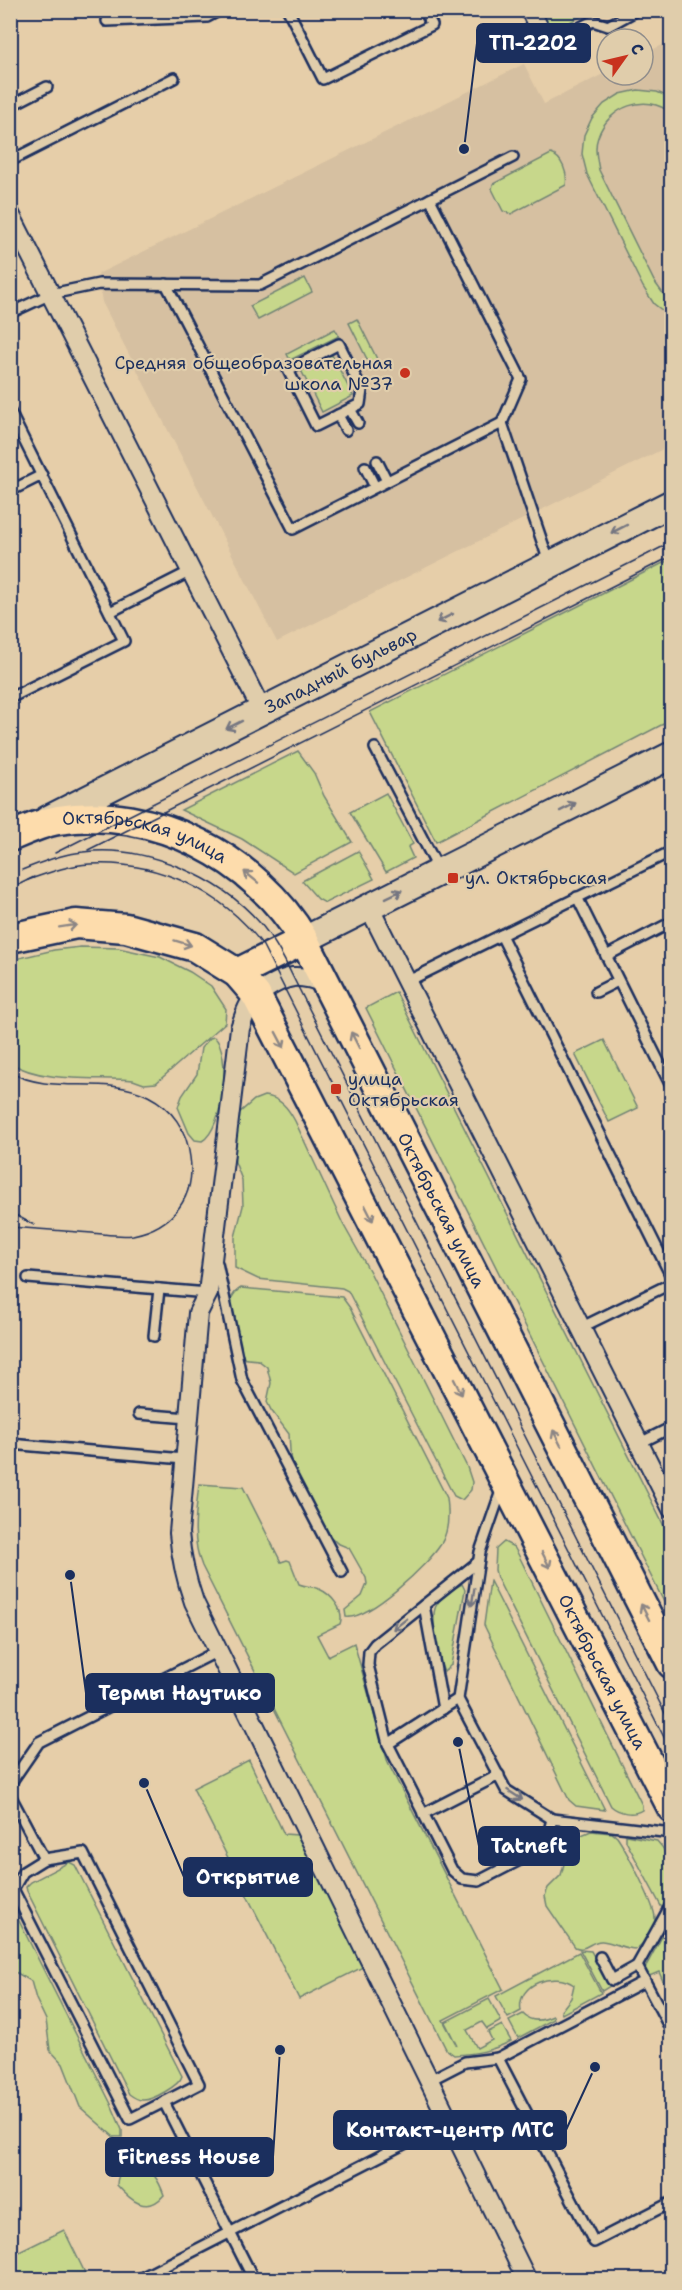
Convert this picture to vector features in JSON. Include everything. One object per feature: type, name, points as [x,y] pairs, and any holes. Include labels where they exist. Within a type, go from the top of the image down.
[{"type":"main road","name":"Октябрьская улица","points":[[23,832],[57,820],[76,818],[120,820],[166,830],[215,851],[261,885],[282,908],[304,939],[672,1664]]},
{"type":"main road","name":"Октябрьская улица","points":[[10,938],[76,924],[126,928],[195,947],[237,973],[256,995],[672,1808]]},
{"type":"main road","points":[[237,973],[304,939]]},
{"type":"street","points":[[530,10],[547,44]]},
{"type":"street","points":[[10,213],[262,711]]},
{"type":"street","name":"Западный бульвар","points":[[23,832],[672,503]]},
{"type":"street","points":[[304,939],[672,755]]},
{"type":"street","points":[[369,907],[672,1509]]},
{"type":"street","points":[[256,995],[263,960]]},
{"type":"street","points":[[326,984],[311,978],[293,977],[256,995],[248,1005],[240,1028],[208,1293],[198,1313],[179,1533],[184,1576],[194,1602],[528,2280]]},
{"type":"lane","points":[[107,21],[207,17],[220,10]]},
{"type":"lane","points":[[288,10],[323,79],[432,25],[424,10]]},
{"type":"lane","points":[[547,44],[593,21],[608,26],[637,10]]},
{"type":"lane","points":[[10,161],[174,78]]},
{"type":"lane","points":[[10,106],[47,87]]},
{"type":"lane","points":[[10,313],[51,294],[99,284],[260,285],[513,157]]},
{"type":"lane","points":[[166,284],[293,529],[502,423],[521,379],[430,199]]},
{"type":"lane","points":[[339,344],[362,390],[360,404],[339,415],[316,426],[288,370],[339,344]]},
{"type":"lane","points":[[350,409],[358,423]]},
{"type":"lane","points":[[10,412],[124,641],[10,698]]},
{"type":"lane","points":[[339,415],[346,430]]},
{"type":"lane","points":[[502,423],[550,564]]},
{"type":"lane","points":[[377,461],[387,481]]},
{"type":"lane","points":[[365,467],[375,487]]},
{"type":"lane","points":[[10,491],[42,475]]},
{"type":"lane","points":[[110,612],[191,571]]},
{"type":"lane","points":[[375,748],[440,872]]},
{"type":"lane","points":[[406,981],[672,851]]},
{"type":"lane","points":[[577,897],[671,1089]]},
{"type":"lane","points":[[606,956],[672,922]]},
{"type":"lane","points":[[501,935],[672,1278]]},
{"type":"lane","points":[[596,992],[618,981]]},
{"type":"lane","points":[[213,1246],[242,1380],[342,1572]]},
{"type":"lane","points":[[28,1278],[208,1293]]},
{"type":"lane","points":[[580,1328],[672,1283]]},
{"type":"lane","points":[[154,1336],[159,1289]]},
{"type":"lane","points":[[139,1414],[188,1418]]},
{"type":"lane","points":[[639,1443],[672,1427]]},
{"type":"lane","points":[[10,1444],[184,1459]]},
{"type":"lane","points":[[505,1480],[478,1562],[458,1699],[506,1790],[552,1819],[672,1833]]},
{"type":"lane","points":[[478,1562],[375,1644],[369,1652],[368,1665],[388,1744],[452,1870],[462,1879],[479,1881],[545,1847],[552,1819]]},
{"type":"lane","points":[[424,1605],[443,1709]]},
{"type":"lane","points":[[10,1784],[39,1742],[218,1651]]},
{"type":"lane","points":[[388,1744],[458,1699]]},
{"type":"lane","points":[[423,1814],[499,1775]]},
{"type":"lane","points":[[10,1795],[44,1859]]},
{"type":"lane","points":[[83,1853],[194,2073],[199,2084],[164,2102],[130,2119],[13,1889],[23,1872],[44,1859],[83,1853]]},
{"type":"lane","points":[[600,1957],[612,1980],[637,1966],[672,1903]]},
{"type":"lane","points":[[637,1966],[672,2032]]},
{"type":"lane","points":[[430,2080],[465,2062],[498,2058],[645,1981]]},
{"type":"lane","points":[[498,2058],[594,2242],[672,2202]]},
{"type":"lane","points":[[164,2102],[254,2280]]},
{"type":"lane","points":[[137,2280],[449,2121]]},
{"type":"shaded area","name":"Средняя общеобразовательная школа №37","points":[[669,42],[671,46],[671,445],[277,642],[102,302],[98,274],[524,64],[544,104],[595,78],[595,87],[655,87],[655,48]]},
{"type":"green space","points":[[539,11],[592,11],[550,32]]},
{"type":"green space","points":[[638,90],[657,92],[671,98],[671,113],[661,107],[640,103],[619,111],[603,126],[597,141],[597,157],[599,170],[654,281],[671,301],[671,317],[654,304],[643,287],[587,174],[582,154],[584,135],[592,118],[604,104],[620,94]]},
{"type":"green space","points":[[551,154],[563,167],[566,185],[511,214],[503,211],[492,189],[493,184]]},
{"type":"green space","points":[[305,278],[312,292],[258,320],[250,306]]},
{"type":"green space","points":[[357,319],[380,365],[372,369],[349,323]]},
{"type":"green space","points":[[335,329],[339,336],[290,360],[287,354]]},
{"type":"green space","points":[[332,355],[353,396],[322,412],[301,370]]},
{"type":"green space","points":[[671,559],[671,720],[436,842],[370,712]]},
{"type":"green space","points":[[298,751],[314,773],[324,796],[352,842],[294,873],[242,839],[181,810]]},
{"type":"green space","points":[[386,793],[413,844],[408,847],[413,858],[386,872],[350,812]]},
{"type":"green space","points":[[358,851],[374,879],[325,903],[318,899],[302,881]]},
{"type":"green space","points":[[81,947],[118,948],[160,957],[190,972],[211,986],[226,1009],[225,1023],[156,1083],[144,1084],[133,1080],[70,1078],[38,1074],[11,1063],[11,960],[54,950]]},
{"type":"green space","points":[[396,992],[671,1540],[671,1616],[366,1008]]},
{"type":"green space","points":[[214,1037],[220,1045],[223,1057],[223,1089],[220,1106],[210,1134],[202,1141],[195,1140],[189,1133],[178,1107],[182,1096],[197,1074],[201,1048],[210,1038]]},
{"type":"green space","points":[[604,1040],[638,1108],[609,1122],[575,1054]]},
{"type":"green space","points":[[264,1096],[275,1098],[283,1104],[295,1121],[343,1224],[370,1272],[467,1467],[472,1482],[471,1490],[462,1500],[454,1496],[348,1291],[342,1288],[258,1279],[235,1268],[235,1237],[243,1206],[242,1180],[235,1162],[234,1136],[237,1115],[254,1100]]},
{"type":"green space","points":[[241,1288],[342,1297],[350,1308],[447,1498],[447,1528],[441,1544],[412,1577],[398,1589],[369,1610],[356,1616],[346,1617],[345,1610],[362,1596],[367,1584],[366,1578],[349,1548],[337,1543],[329,1535],[291,1466],[289,1434],[267,1402],[271,1383],[267,1367],[258,1360],[239,1358],[231,1331],[229,1311],[234,1294]]},
{"type":"green space","points":[[199,1484],[243,1487],[281,1562],[290,1561],[299,1584],[324,1591],[339,1608],[340,1624],[317,1635],[328,1656],[354,1643],[388,1763],[503,1989],[443,2020],[457,2046],[445,2022],[489,1999],[501,2021],[487,2029],[482,2022],[467,2030],[477,2048],[492,2040],[488,2032],[502,2025],[511,2041],[490,2050],[469,2054],[454,2055],[446,2049],[202,1566],[195,1536]]},
{"type":"green space","points":[[504,1542],[514,1547],[518,1554],[642,1805],[642,1810],[626,1813],[611,1806],[497,1578],[496,1549]]},
{"type":"green space","points":[[490,1581],[605,1810],[576,1806],[569,1800],[484,1625]]},
{"type":"green space","points":[[462,1584],[465,1590],[451,1665],[444,1672],[436,1639],[434,1612],[441,1599]]},
{"type":"green space","points":[[249,1760],[284,1834],[298,1835],[363,1967],[299,1999],[193,1788]]},
{"type":"green space","points":[[591,1831],[612,1833],[617,1837],[654,1911],[655,1918],[651,1932],[636,1949],[602,1941],[582,1948],[575,1947],[547,1906],[545,1896],[548,1888],[561,1875],[574,1838]]},
{"type":"green space","points":[[626,1835],[657,1841],[667,1856],[672,1883],[671,1892],[662,1908],[626,1841]]},
{"type":"green space","points":[[69,1862],[75,1865],[182,2076],[171,2088],[147,2100],[140,2100],[129,2094],[27,1891],[26,1887],[31,1882]]},
{"type":"green space","points":[[11,1905],[111,2104],[122,2130],[122,2137],[114,2137],[80,2107],[63,2064],[50,2050],[46,2020],[31,1981],[11,1972]]},
{"type":"green space","points":[[671,1920],[671,1992],[666,1988],[659,1972],[647,1977],[637,1973],[645,1968]]},
{"type":"green space","points":[[580,1950],[591,1951],[610,1986],[602,1991]]},
{"type":"green space","points":[[579,1952],[601,1993],[562,2014],[561,2011],[571,1998],[574,1985],[557,1979],[539,1982],[524,1993],[521,2011],[508,2018],[496,1996]]},
{"type":"green space","points":[[523,2014],[533,2020],[553,2016],[554,2019],[518,2038],[509,2021]]},
{"type":"green space","points":[[139,2164],[155,2177],[164,2195],[151,2204],[139,2203],[117,2185],[123,2170]]},
{"type":"green space","points":[[64,2230],[88,2279],[11,2279],[11,2256]]},
{"type":"tram line","points":[[55,853],[672,542]]},
{"type":"tram line","points":[[88,850],[672,556]]},
{"type":"tram line","points":[[22,870],[60,856],[83,852],[131,853],[156,859],[180,867],[224,891],[243,906],[265,929],[286,963],[672,1727]]},
{"type":"tram line","points":[[28,880],[66,868],[90,864],[140,867],[186,883],[208,894],[246,925],[262,944],[672,1753]]},
{"type":"tram line","points":[[10,889],[34,877]]},
{"type":"tram line","points":[[10,1072],[43,1083],[114,1086],[148,1096],[171,1113],[182,1129],[188,1147],[191,1172],[189,1185],[179,1208],[160,1225],[147,1231],[123,1236],[10,1227]]},
{"type":"tram line","points":[[10,1212],[34,1225]]},
{"type":"place","name":"ТП-2202","points":[[464,149]]},
{"type":"place","name":"Средняя общеобразовательная школа №37","points":[[405,373]]},
{"type":"place","name":"ул. Октябрьская","points":[[453,878]]},
{"type":"place","name":"улица Октябрьская","points":[[336,1089]]},
{"type":"place","name":"Термы Наутико","points":[[70,1575]]},
{"type":"place","name":"Tatneft","points":[[458,1742]]},
{"type":"place","name":"Открытие","points":[[144,1783]]},
{"type":"place","name":"Fitness House","points":[[280,2050]]},
{"type":"place","name":"Контакт-центр МТС","points":[[595,2067]]}]
